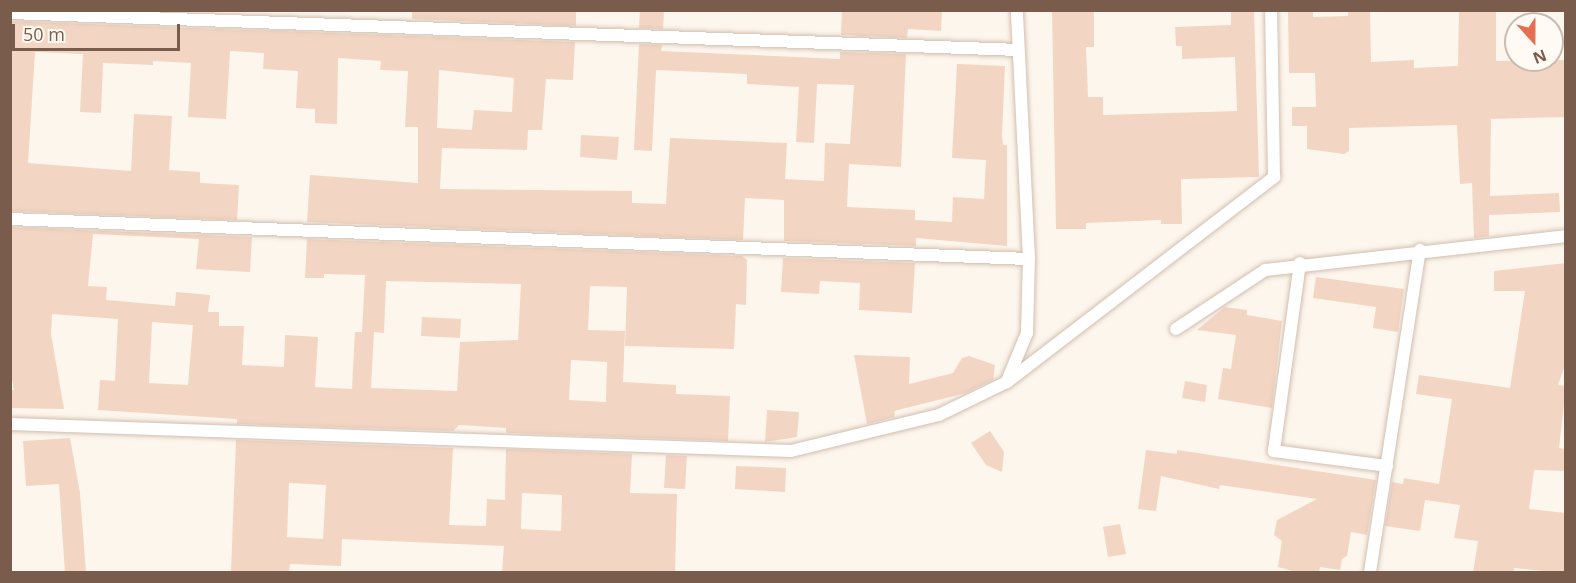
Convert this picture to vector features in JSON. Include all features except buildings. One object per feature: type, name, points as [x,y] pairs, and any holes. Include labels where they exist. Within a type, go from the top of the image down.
[{"type":"lane","points":[[1007,382],[1027,333],[1029,259],[1017,10]]},
{"type":"lane","points":[[10,424],[791,451],[939,415],[1007,382],[1274,177],[1271,10]]},
{"type":"lane","points":[[10,13],[1018,50]]},
{"type":"lane","points":[[10,219],[1029,259]]},
{"type":"lane","points":[[1176,329],[1265,270],[1300,263],[1566,236]]},
{"type":"lane","points":[[1370,573],[1420,250]]},
{"type":"lane","points":[[1300,263],[1274,451],[1387,466]]}]
